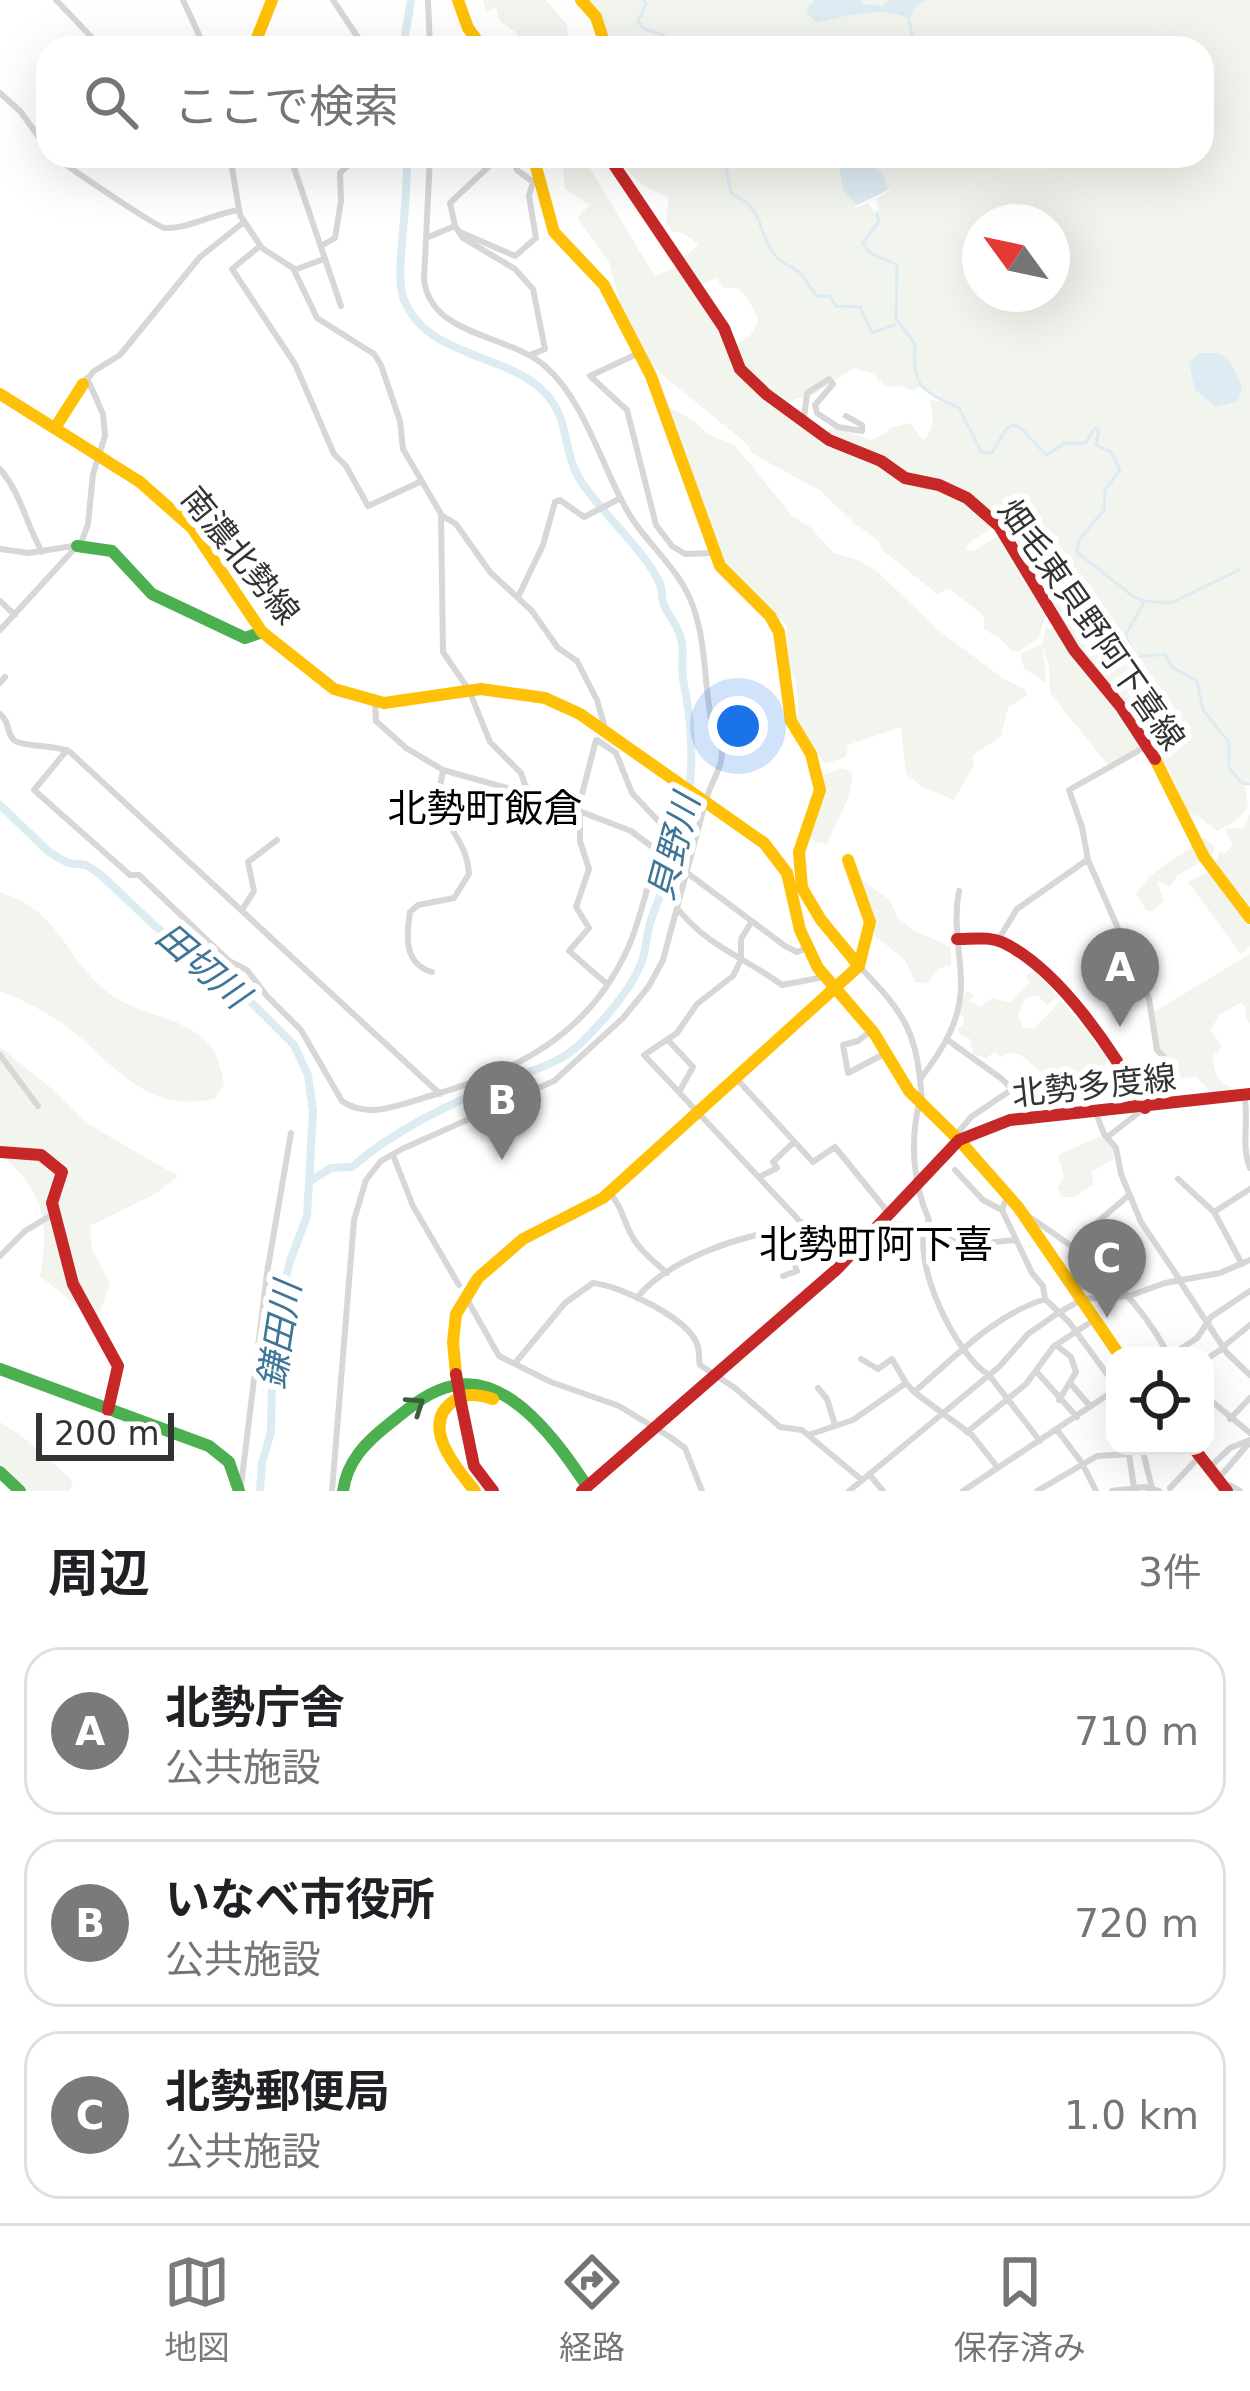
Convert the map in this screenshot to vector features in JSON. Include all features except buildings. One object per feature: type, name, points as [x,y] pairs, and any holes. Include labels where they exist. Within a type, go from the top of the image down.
[{"type":"main road","points":[[258,36],[272,0]]},
{"type":"main road","points":[[458,0],[474,36]]},
{"type":"main road","points":[[581,0],[596,17],[602,36]]},
{"type":"main road","points":[[536,168],[554,232],[604,285],[639,353],[714,553],[728,576],[770,616],[779,632],[791,721],[811,754],[820,790],[799,852],[802,888],[859,966]]},
{"type":"main road","name":"畑毛東貝野阿下喜線","points":[[616,168],[724,328],[740,368],[766,394],[830,440],[880,461],[904,478],[951,490],[988,514],[1074,650],[1120,707],[1166,779],[1204,857],[1250,918]]},
{"type":"main road","points":[[56,428],[85,381]]},
{"type":"main road","name":"南濃北勢線","points":[[0,394],[140,482],[192,528],[262,632],[322,682],[375,702],[397,703],[469,690],[503,690],[544,698],[764,843],[789,879],[807,948],[833,990],[872,1030],[921,1104],[1008,1193],[1114,1347]]},
{"type":"main road","points":[[78,546],[112,551],[152,594],[244,638],[262,632]]},
{"type":"main road","points":[[493,1491],[474,1466],[456,1374],[451,1327],[464,1290],[528,1236],[584,1213],[609,1193],[859,966],[870,922],[848,860]]},
{"type":"main road","points":[[957,939],[998,940],[1045,973],[1106,1049],[1145,1108]]},
{"type":"main road","name":"北勢多度線","points":[[584,1488],[837,1269],[957,1138],[991,1124],[1247,1094]]},
{"type":"main road","points":[[0,1152],[41,1155],[59,1166],[63,1177],[52,1197],[53,1214],[78,1295],[118,1366],[108,1411]]},
{"type":"main road","points":[[0,1369],[209,1446],[229,1462],[239,1490]]},
{"type":"main road","points":[[343,1491],[350,1464],[385,1428],[432,1394],[462,1384],[493,1389],[513,1401],[549,1437],[584,1488]]},
{"type":"main road","points":[[475,1491],[447,1454],[440,1425],[452,1402],[478,1394],[510,1410],[584,1488]]},
{"type":"main road","points":[[2,1475],[20,1491]]},
{"type":"street","points":[[56,0],[90,36]]},
{"type":"street","points":[[183,0],[200,36]]},
{"type":"street","points":[[333,0],[357,36]]},
{"type":"street","points":[[428,0],[430,36]]},
{"type":"street","points":[[0,93],[36,132]]},
{"type":"street","points":[[68,168],[158,227],[239,210]]},
{"type":"street","points":[[232,168],[239,210],[260,246],[294,270],[317,318],[377,358],[397,408],[403,449],[441,515],[455,524],[490,572],[518,597],[551,640],[577,661],[597,700],[602,736],[580,802],[580,841],[589,868],[576,907],[589,928],[569,951],[607,983]]},
{"type":"street","points":[[294,168],[341,306]]},
{"type":"street","points":[[321,246],[334,238],[340,172],[344,168]]},
{"type":"street","points":[[332,1491],[354,1220],[365,1180],[393,1155],[566,1072],[608,1034],[649,986],[663,960],[684,869],[718,771],[721,745],[713,731],[694,611],[685,587],[620,499],[568,394],[546,366],[530,355],[452,321],[432,304],[424,280],[429,168]]},
{"type":"street","points":[[487,168],[450,202],[456,228],[475,246],[515,269],[533,289],[545,349],[530,355]]},
{"type":"street","points":[[426,238],[456,228],[515,256],[536,238],[529,196],[533,182],[517,168]]},
{"type":"street","points":[[0,630],[78,546],[88,524],[93,474],[105,436],[103,414],[85,381],[118,358],[185,273],[244,222]]},
{"type":"street","points":[[260,246],[232,269],[295,364],[334,454],[368,506],[422,481]]},
{"type":"street","points":[[294,270],[326,258]]},
{"type":"street","points":[[639,353],[590,376],[627,410],[640,471],[662,534],[685,554],[714,553]]},
{"type":"street","points":[[804,418],[807,393],[829,379],[833,384],[815,405],[817,413],[838,427],[862,431],[862,425],[845,416]]},
{"type":"street","points":[[0,469],[19,493],[24,520],[42,552]]},
{"type":"street","points":[[518,597],[543,545],[555,502],[560,500],[586,515],[620,499]]},
{"type":"street","points":[[441,515],[443,652],[469,690],[490,742],[535,795]]},
{"type":"street","points":[[0,549],[42,552],[78,546]]},
{"type":"street","points":[[0,601],[15,615]]},
{"type":"street","points":[[375,702],[374,715],[382,728],[423,761],[631,831],[794,952],[807,948]]},
{"type":"street","points":[[0,714],[8,720],[18,744],[67,750],[440,1094]]},
{"type":"street","points":[[67,750],[34,790],[130,874],[139,875],[229,961],[247,970],[307,1037],[342,1101],[369,1111],[440,1094],[543,1051],[568,1031],[607,983],[628,948],[664,830],[632,793],[616,753],[602,736]]},
{"type":"street","points":[[1144,747],[1069,790],[1088,860],[1150,999],[1156,1050],[1174,1067],[1162,1106]]},
{"type":"street","points":[[432,972],[411,957],[410,913],[414,906],[454,898],[469,874],[438,802],[443,770]]},
{"type":"street","points":[[242,910],[254,891],[248,862],[277,840]]},
{"type":"street","points":[[998,940],[1017,909],[1088,860]]},
{"type":"street","points":[[921,1078],[948,1040],[962,983],[959,891]]},
{"type":"street","points":[[677,908],[696,932],[782,985],[824,977]]},
{"type":"street","points":[[752,921],[727,984],[697,1004],[684,1026],[644,1055],[810,1232]]},
{"type":"street","points":[[859,966],[903,1016],[918,1053],[921,1104],[914,1161],[929,1220],[921,1232],[932,1289],[978,1369],[989,1375],[1040,1441]]},
{"type":"street","points":[[872,1030],[843,1045],[848,1073],[886,1053]]},
{"type":"street","points":[[668,1040],[693,1067],[679,1092]]},
{"type":"street","points":[[948,1040],[1030,1108],[1051,1117]]},
{"type":"street","points":[[0,1055],[38,1106]]},
{"type":"street","points":[[736,1077],[813,1162],[835,1147],[880,1224]]},
{"type":"street","points":[[957,1138],[971,1118],[1012,1089]]},
{"type":"street","points":[[1247,1094],[1250,1120],[1245,1154],[1250,1168]]},
{"type":"street","points":[[1108,1136],[1145,1108]]},
{"type":"street","points":[[1096,1113],[1117,1148],[1141,1222],[1223,1347],[1250,1376]]},
{"type":"street","points":[[239,1490],[291,1133]]},
{"type":"street","points":[[759,1177],[777,1168],[773,1162],[794,1142]]},
{"type":"street","points":[[393,1155],[413,1206],[459,1286]]},
{"type":"street","points":[[955,1170],[983,1200],[1002,1210],[1045,1299],[1069,1322],[1106,1375]]},
{"type":"street","points":[[1080,1294],[1130,1296],[1246,1262],[1214,1212],[1178,1179]]},
{"type":"street","points":[[1214,1212],[1250,1189]]},
{"type":"street","points":[[609,1193],[620,1204],[634,1241],[667,1273]]},
{"type":"street","points":[[1002,1210],[1008,1193]]},
{"type":"street","points":[[1088,1231],[1129,1195]]},
{"type":"street","points":[[1020,1210],[1102,1267],[1130,1296],[1164,1347]]},
{"type":"street","points":[[0,1256],[25,1231],[53,1214]]},
{"type":"street","points":[[637,1298],[679,1264],[787,1231],[827,1235],[880,1224],[910,1225],[965,1245],[1015,1240]]},
{"type":"street","points":[[783,1276],[797,1270],[787,1231]]},
{"type":"street","points":[[849,1491],[989,1375],[1028,1334],[1080,1294],[1102,1267]]},
{"type":"street","points":[[516,1362],[565,1303],[592,1283],[637,1298],[683,1329],[698,1345],[697,1361],[780,1427],[794,1427],[808,1435],[862,1480]]},
{"type":"street","points":[[1184,1347],[1197,1338],[1208,1321],[1250,1291]]},
{"type":"street","points":[[914,1392],[1026,1305],[1045,1299]]},
{"type":"street","points":[[468,1300],[499,1356],[551,1382],[619,1406],[685,1448],[702,1491]]},
{"type":"street","points":[[967,1432],[1036,1371],[1056,1345],[1096,1319]]},
{"type":"street","points":[[1214,1354],[1250,1325]]},
{"type":"street","points":[[1056,1345],[1071,1357],[1076,1372],[1059,1400]]},
{"type":"street","points":[[861,1360],[878,1369],[892,1359],[914,1392],[967,1432],[998,1468]]},
{"type":"street","points":[[1036,1371],[1077,1417]]},
{"type":"street","points":[[808,1435],[853,1420],[906,1383]]},
{"type":"street","points":[[1070,1383],[1090,1406]]},
{"type":"street","points":[[818,1388],[836,1425]]},
{"type":"street","points":[[963,1491],[1106,1394]]},
{"type":"street","points":[[1230,1419],[1250,1399]]},
{"type":"street","points":[[1214,1404],[1250,1438]]},
{"type":"street","points":[[1057,1430],[1096,1491]]},
{"type":"street","points":[[1112,1491],[1164,1490],[1213,1472],[1250,1438]]},
{"type":"street","points":[[1208,1491],[1213,1472],[1229,1448],[1250,1438]]},
{"type":"street","points":[[1037,1491],[1082,1463],[1113,1455]]},
{"type":"street","points":[[1129,1455],[1134,1488]]},
{"type":"street","points":[[1147,1455],[1164,1490]]},
{"type":"street","points":[[1213,1472],[1240,1491]]},
{"type":"street","points":[[869,1474],[883,1491]]},
{"type":"street","points":[[974,1484],[981,1491]]},
{"type":"shaded area","points":[[483,0],[546,0],[567,25],[568,36],[517,36],[500,21],[496,8],[486,12]]},
{"type":"shaded area","points":[[586,0],[1250,0],[1250,782],[1243,782],[1231,769],[1228,737],[1201,706],[1228,742],[1228,769],[1245,786],[1248,807],[1217,831],[1188,814],[1170,772],[1078,650],[1052,601],[1036,583],[1037,575],[1029,571],[991,512],[834,440],[826,432],[834,427],[871,440],[889,428],[910,423],[923,440],[932,422],[929,400],[948,402],[936,399],[922,385],[913,391],[886,387],[873,374],[854,368],[806,399],[784,404],[745,370],[734,346],[750,336],[759,320],[746,297],[737,289],[724,288],[716,278],[700,285],[679,260],[699,245],[683,233],[672,232],[666,221],[669,197],[645,187],[624,168],[839,168],[844,192],[857,205],[851,210],[868,203],[875,213],[879,210],[876,199],[897,186],[888,190],[878,168],[1214,168],[1214,36],[613,36],[604,33]]},
{"type":"shaded area","points":[[814,0],[861,0],[882,6],[889,0],[926,0],[909,19],[875,12],[816,23],[806,11]]},
{"type":"shaded area","points":[[563,168],[590,168],[649,267],[656,275],[677,267],[715,316],[733,360],[820,437],[962,497],[996,526],[966,550],[974,551],[1000,534],[1047,611],[1039,638],[1011,651],[984,629],[984,616],[950,589],[937,594],[883,551],[878,540],[821,491],[753,454],[747,444],[648,363],[622,310],[609,262],[577,218],[590,205],[565,189]]},
{"type":"shaded area","points":[[839,168],[878,168],[888,190],[857,205],[844,192]]},
{"type":"shaded area","points":[[1199,353],[1219,353],[1231,363],[1242,387],[1238,401],[1216,407],[1195,390],[1189,363]]},
{"type":"shaded area","points":[[665,405],[709,435],[734,444],[792,516],[810,527],[834,553],[878,572],[938,630],[1025,689],[1027,695],[1008,708],[1001,736],[973,755],[974,765],[954,800],[906,774],[901,727],[848,745],[846,757],[825,764],[795,723],[798,700],[795,677],[788,671],[787,627],[720,558]]},
{"type":"shaded area","points":[[1046,625],[1050,630],[1057,627],[1119,709],[1138,748],[1108,765],[1050,693],[1043,645],[1046,683],[1024,668],[1020,654],[1043,643]]},
{"type":"shaded area","points":[[843,768],[852,772],[848,798],[826,844],[814,842],[809,835],[823,775]]},
{"type":"shaded area","points":[[1250,814],[1250,915],[1200,841],[1204,838],[1215,847],[1216,862],[1219,851],[1224,854],[1233,845],[1225,829],[1243,828]]},
{"type":"shaded area","points":[[1194,845],[1200,862],[1169,887],[1157,881],[1164,901],[1147,911],[1136,894],[1142,885]]},
{"type":"shaded area","points":[[1209,871],[1250,925],[1250,946],[1241,954],[1188,882]]},
{"type":"shaded area","points":[[862,880],[890,900],[897,917],[913,930],[951,947],[951,965],[940,968],[926,984],[915,982],[905,960],[874,935],[874,915]]},
{"type":"shaded area","points":[[0,892],[38,912],[115,997],[186,1027],[207,1042],[224,1085],[214,1099],[173,1100],[140,1088],[63,1024],[0,991]]},
{"type":"shaded area","points":[[1250,954],[1250,1024],[1246,1007],[1240,1003],[1219,1015],[1211,1030],[1222,1047],[1212,1057],[1216,1072],[1232,1087],[1231,1093],[1212,1094],[1196,1076],[1181,1079],[1170,1093],[1177,1067],[1153,1043],[1149,1015]]},
{"type":"shaded area","points":[[1034,970],[1058,996],[1047,1006],[1038,995],[1025,998],[1018,1014],[1023,1027],[1034,1029],[1061,1000],[1108,1059],[1100,1078],[1082,1073],[1056,1084],[1021,1055],[1010,1052],[1002,1057],[995,1052],[986,1058],[973,1054],[970,1039],[960,1035],[957,1029],[963,1025],[964,1016],[959,1015],[966,991],[974,994],[969,1001],[981,1007],[992,998],[1010,1002],[1030,982],[1025,977]]},
{"type":"shaded area","points":[[0,1047],[86,1123],[178,1176],[155,1194],[90,1226],[92,1249],[110,1284],[96,1322],[40,1276],[44,1239],[40,1208],[26,1181],[0,1153]]},
{"type":"shaded area","points":[[1099,1137],[1114,1150],[1113,1160],[1092,1171],[1093,1185],[1073,1197],[1062,1197],[1057,1188],[1064,1177],[1058,1155]]},
{"type":"shaded area","points":[[0,1422],[69,1477],[73,1484],[69,1491],[26,1491],[0,1469]]},
{"type":"waterway","name":"貝野川","points":[[405,36],[411,0]]},
{"type":"waterway","points":[[643,0],[646,4],[638,21],[644,29],[664,36]]},
{"type":"waterway","points":[[909,20],[912,36]]},
{"type":"waterway","name":"貝野川","points":[[310,1181],[331,1168],[352,1167],[386,1141],[443,1109],[555,1061],[574,1050],[599,1024],[642,961],[682,828],[691,773],[679,632],[654,572],[575,471],[553,403],[510,369],[431,334],[404,300],[400,272],[406,168]]},
{"type":"waterway","points":[[726,168],[731,193],[750,206],[778,258],[799,272],[817,296],[830,296],[836,306],[860,307],[872,333],[894,325]]},
{"type":"waterway","points":[[877,213],[879,221],[863,243],[870,253],[897,265],[896,319],[915,344],[918,380],[929,392],[959,408],[982,453],[992,453],[1013,425],[1046,455],[1065,443],[1086,443],[1094,429],[1099,429],[1096,445],[1111,452],[1120,470],[1105,490],[1104,510],[1079,540],[1077,552],[1145,601],[1125,636],[1136,657],[1165,654],[1172,667],[1197,681],[1203,710],[1229,742],[1229,768],[1242,783],[1250,784]]},
{"type":"waterway","points":[[1147,601],[1171,603],[1239,570]]},
{"type":"waterway","name":"田切川","points":[[0,805],[49,852],[100,874],[156,927],[241,992],[294,1045],[308,1075],[313,1111],[307,1216],[290,1261],[273,1334],[271,1432],[260,1491]]},
{"type":"traffic: fast","points":[[77,546],[112,551],[152,594],[245,638],[262,632]]},
{"type":"traffic: fast","points":[[0,1369],[209,1446],[229,1462],[239,1491]]},
{"type":"traffic: fast","points":[[343,1491],[353,1461],[381,1431],[435,1392],[473,1385],[494,1390],[531,1416],[587,1486]]},
{"type":"traffic: fast","points":[[0,1472],[20,1491]]},
{"type":"traffic: slow","points":[[258,36],[272,0]]},
{"type":"traffic: slow","points":[[458,0],[474,36]]},
{"type":"traffic: slow","points":[[581,0],[596,17],[602,36]]},
{"type":"traffic: slow","points":[[536,168],[554,232],[604,285],[651,376],[720,566],[770,616],[779,632],[791,721],[811,754],[820,790],[799,852],[802,888],[859,966]]},
{"type":"traffic: slow","points":[[55,428],[83,384]]},
{"type":"traffic: slow","points":[[0,394],[94,453]]},
{"type":"traffic: slow","points":[[94,453],[140,482]]},
{"type":"traffic: slow","points":[[140,482],[192,528],[262,632],[334,689],[384,703],[481,689],[545,698],[580,714],[764,843],[787,873],[800,930],[818,968],[874,1033],[909,1091],[959,1140]]},
{"type":"traffic: slow","points":[[1155,759],[1204,857],[1250,918]]},
{"type":"traffic: slow","points":[[456,1374],[456,1314],[478,1278],[523,1239],[603,1198],[859,966],[870,922],[848,860]]},
{"type":"traffic: slow","points":[[959,1140],[1018,1207],[1114,1347]]},
{"type":"traffic: slow","points":[[475,1491],[444,1446],[440,1421],[444,1410],[460,1397],[493,1399]]},
{"type":"traffic: jam","points":[[616,168],[724,328],[740,369],[829,440],[881,461],[905,478],[939,485],[967,498],[999,526],[1074,650],[1121,707],[1155,759]]},
{"type":"traffic: jam","points":[[957,939],[999,941],[1046,973],[1102,1039],[1145,1108]]},
{"type":"traffic: jam","points":[[582,1491],[837,1269],[959,1140],[1010,1120],[1250,1094]]},
{"type":"traffic: jam","points":[[0,1152],[41,1155],[62,1172],[52,1203],[73,1284],[118,1366],[108,1410]]},
{"type":"traffic: jam","points":[[456,1374],[461,1403]]},
{"type":"traffic: jam","points":[[461,1403],[474,1466],[493,1491]]},
{"type":"traffic: jam","points":[[1199,1455],[1227,1491]]},
{"type":"place","name":"北勢庁舎","points":[[1120,1027]]},
{"type":"place","name":"いなべ市役所","points":[[502,1160]]},
{"type":"place","name":"北勢郵便局","points":[[1107,1318]]},
{"type":"district","name":"北勢町飯倉","points":[[485,808]]},
{"type":"district","name":"北勢町阿下喜","points":[[876,1244]]},
{"type":"water label","name":"鎌田川","points":[[279,1335]]}]
